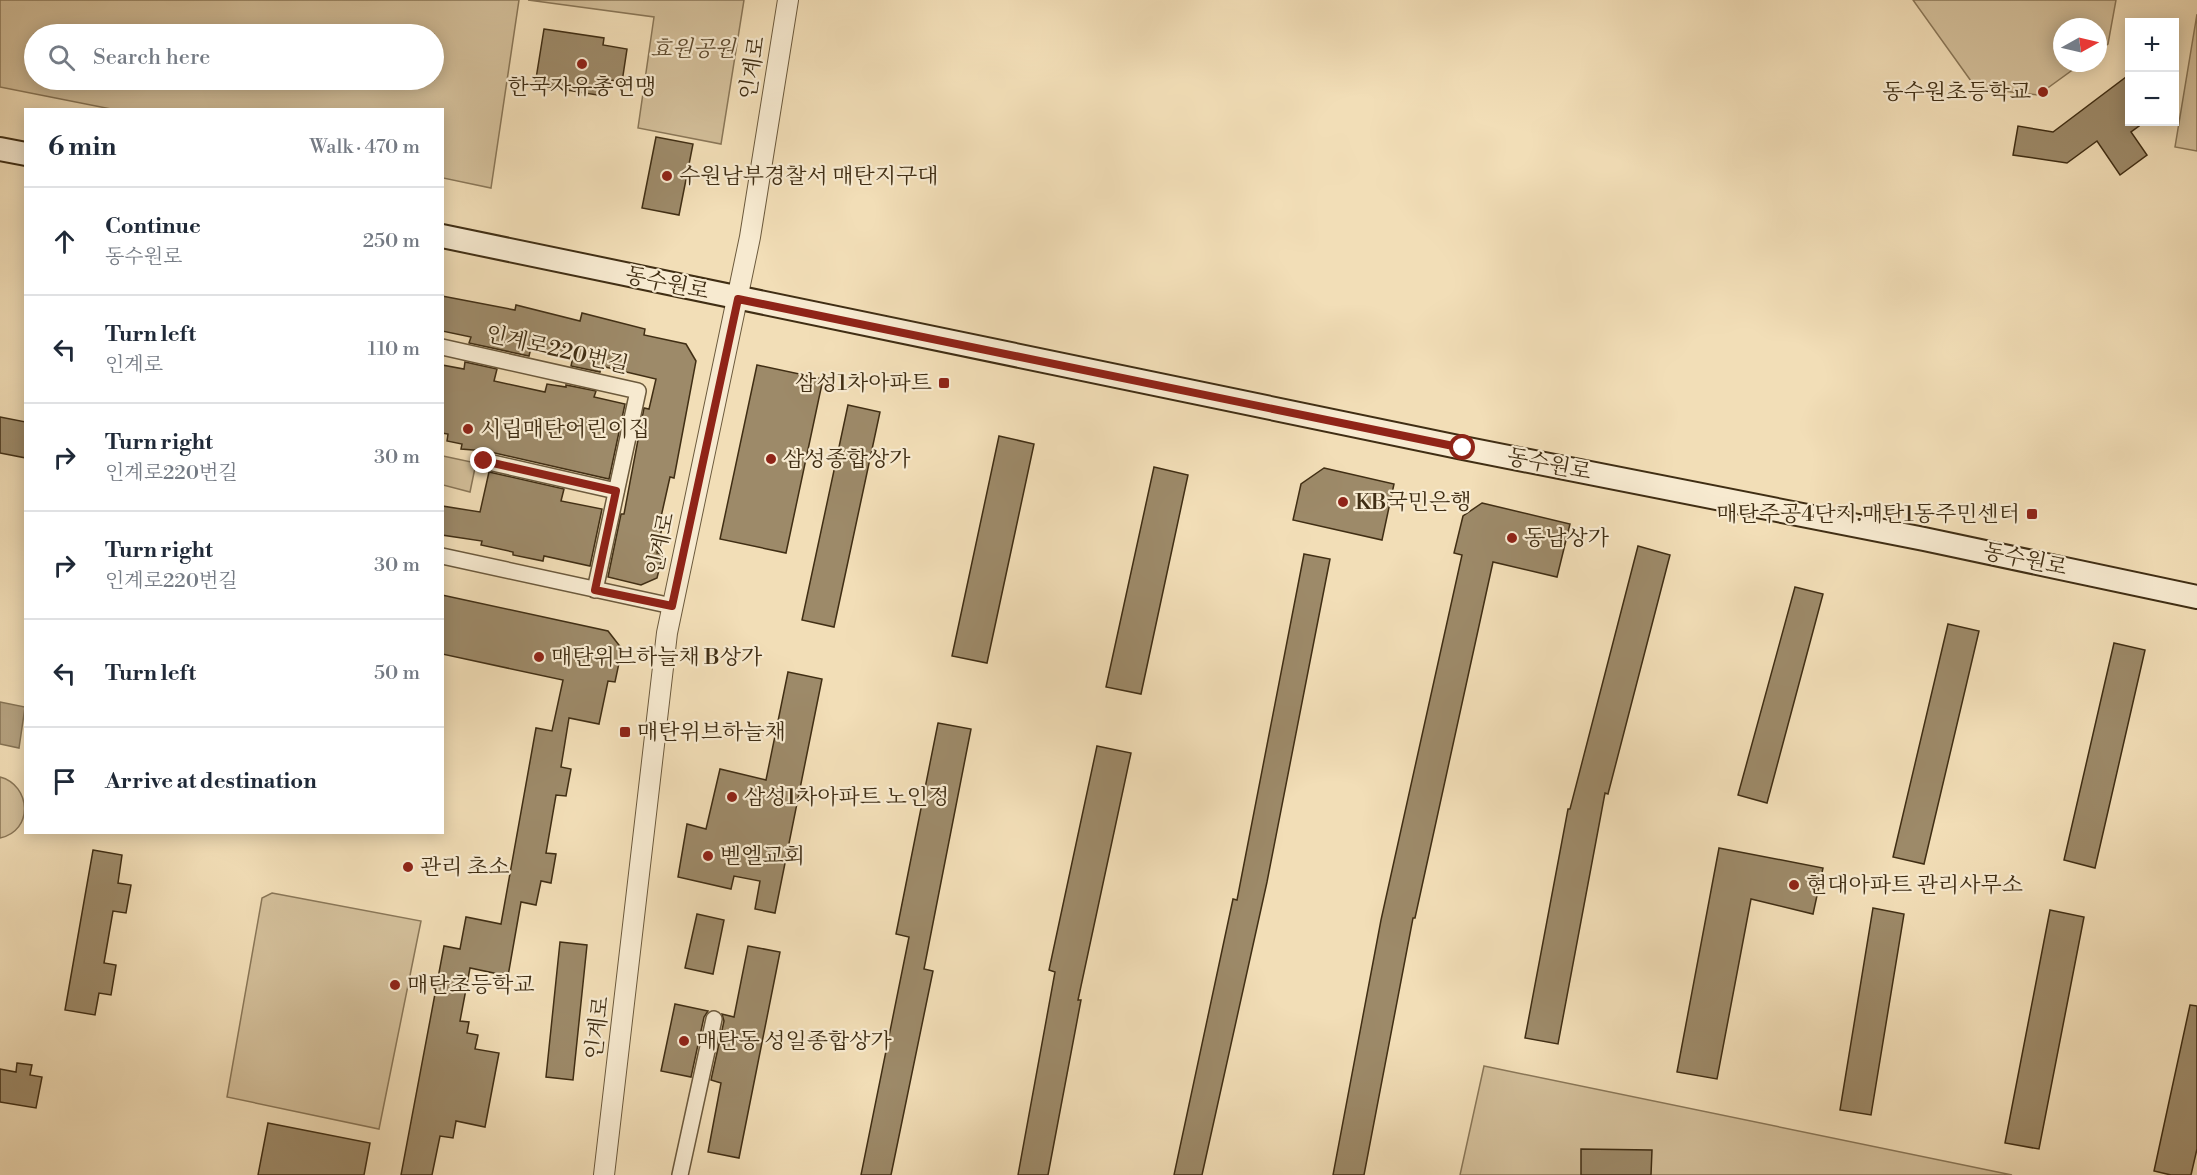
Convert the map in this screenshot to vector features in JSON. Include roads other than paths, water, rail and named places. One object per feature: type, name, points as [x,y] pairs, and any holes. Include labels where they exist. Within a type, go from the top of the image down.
[{"type":"main road","points":[[0,149],[24,154]]},
{"type":"main road","name":"동수원로","points":[[444,237],[1924,539],[2197,597]]},
{"type":"street","name":"인계로","points":[[604,1175],[672,606],[738,299],[788,0]]},
{"type":"street","name":"인계로220번길","points":[[444,347],[638,391],[595,590]]},
{"type":"street","points":[[484,461],[616,491]]},
{"type":"street","points":[[444,556],[672,606]]},
{"type":"street","points":[[681,1175],[714,1019]]},
{"type":"place","name":"한국자유총연맹","points":[[582,64]]},
{"type":"place","name":"동수원초등학교","points":[[2043,92]]},
{"type":"place","name":"수원남부경찰서 매탄지구대","points":[[667,176]]},
{"type":"place","name":"삼성1차아파트","points":[[944,383]]},
{"type":"place","name":"시립매탄어린이집","points":[[468,429]]},
{"type":"place","name":"삼성종합상가","points":[[771,459]]},
{"type":"place","name":"KB국민은행","points":[[1343,502]]},
{"type":"place","name":"매탄주공4단지.매탄1동주민센터","points":[[2032,514]]},
{"type":"place","name":"동남상가","points":[[1512,538]]},
{"type":"place","name":"매탄위브하늘채 B상가","points":[[539,657]]},
{"type":"place","name":"매탄위브하늘채","points":[[625,732]]},
{"type":"place","name":"삼성1차아파트 노인정","points":[[732,797]]},
{"type":"place","name":"벧엘교회","points":[[708,856]]},
{"type":"place","name":"관리 초소","points":[[408,867]]},
{"type":"place","name":"현대아파트 관리사무소","points":[[1794,885]]},
{"type":"place","name":"매탄초등학교","points":[[395,985]]},
{"type":"place","name":"매탄동 성일종합상가","points":[[684,1041]]},
{"type":"park label","name":"효원공원","points":[[693,49]]}]
